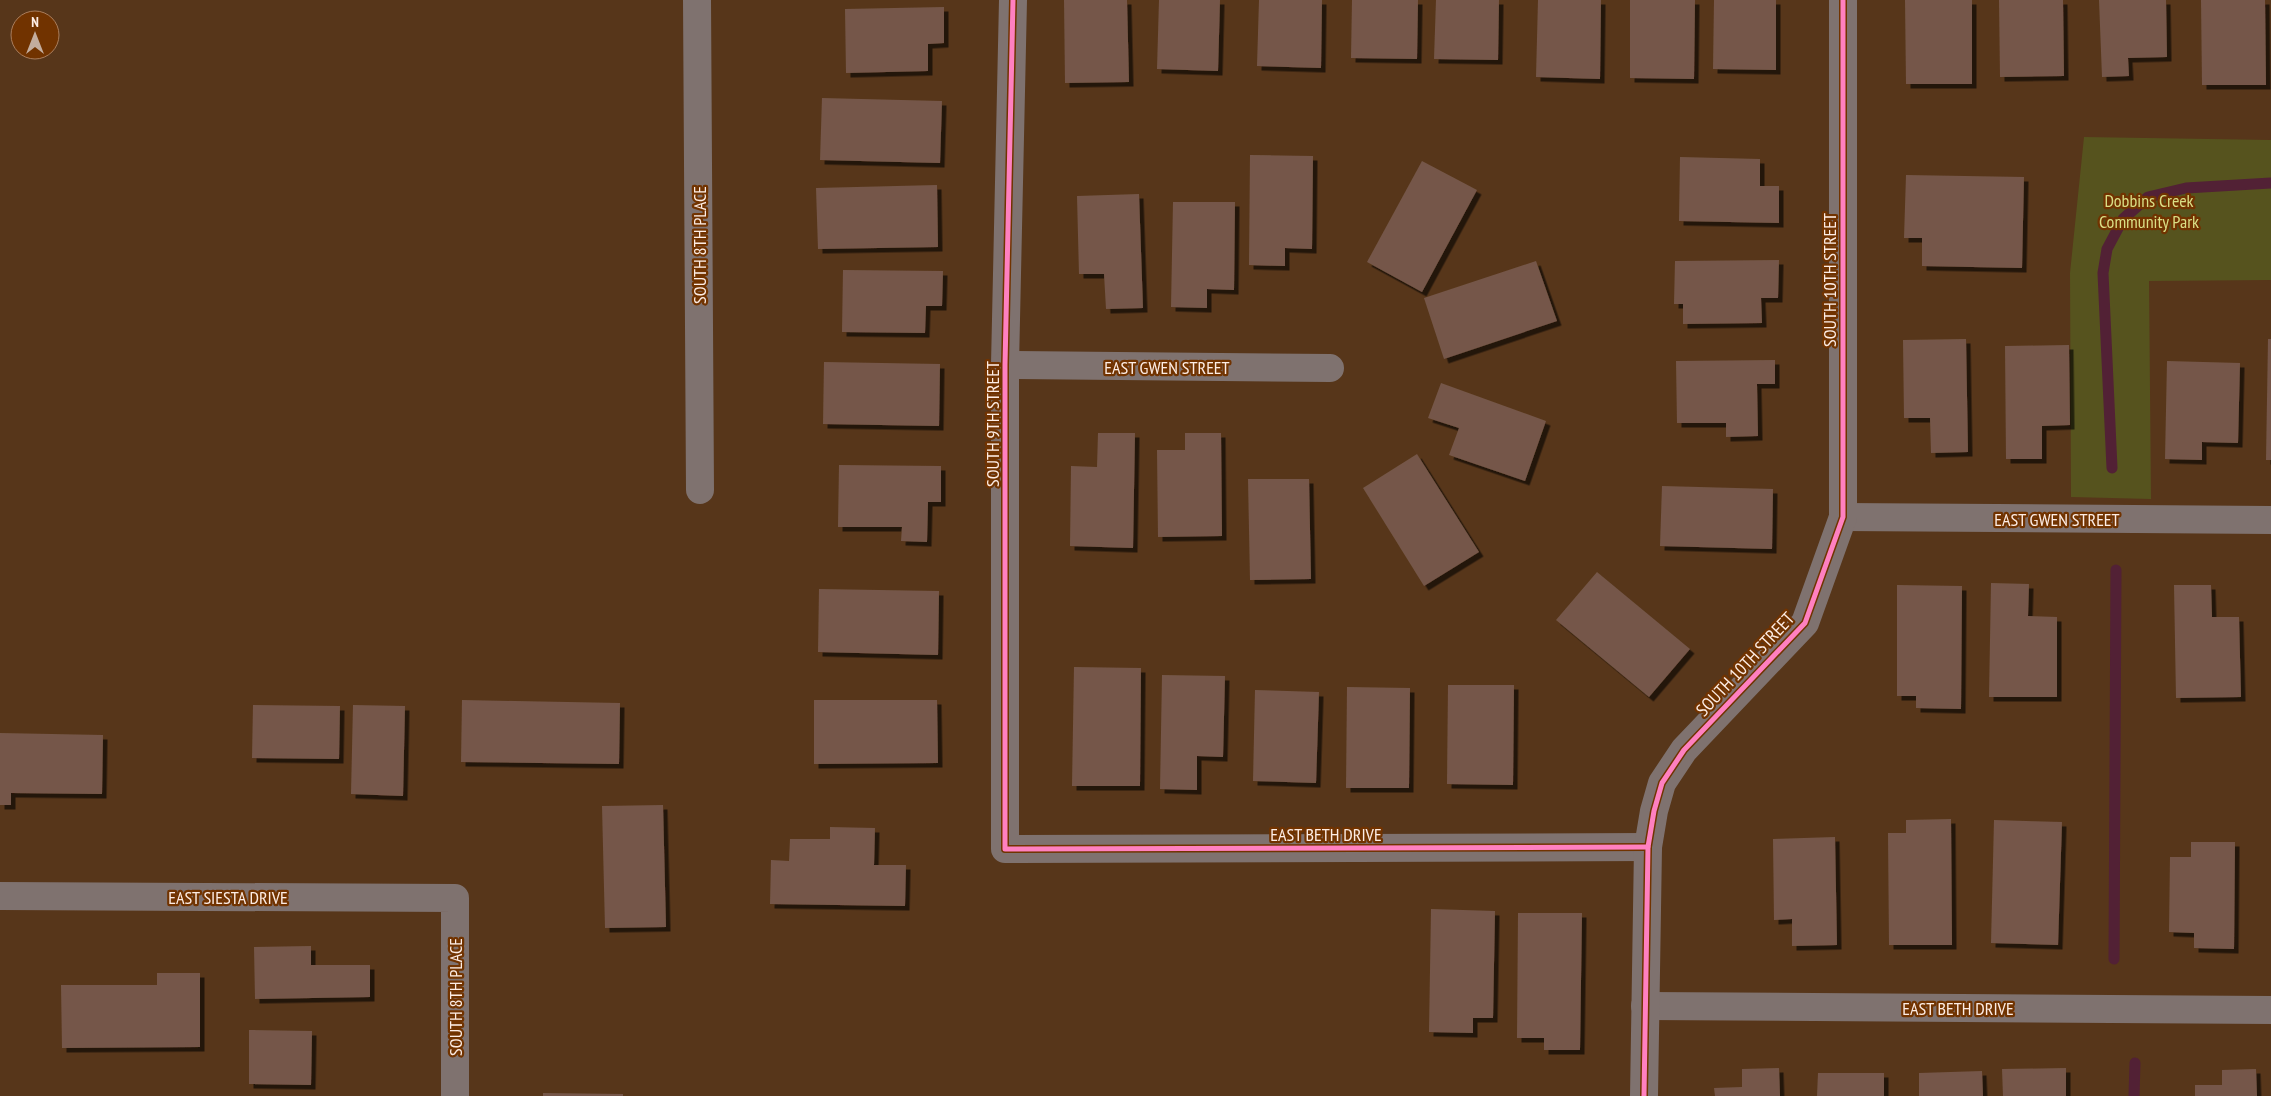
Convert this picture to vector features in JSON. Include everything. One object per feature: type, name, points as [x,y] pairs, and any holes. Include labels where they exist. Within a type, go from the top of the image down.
[{"type":"street","name":"SOUTH 8TH PLACE","points":[[697,0],[700,490]]},
{"type":"street","name":"SOUTH 9TH STREET","points":[[1005,848],[1005,366],[1013,0]]},
{"type":"street","name":"SOUTH 10TH STREET","points":[[1644,1096],[1648,847],[1654,811],[1662,783],[1684,750],[1805,623],[1843,518],[1843,0]]},
{"type":"street","name":"EAST GWEN STREET","points":[[1005,366],[1330,368]]},
{"type":"street","name":"EAST GWEN STREET","points":[[1843,518],[2271,520]]},
{"type":"street","name":"EAST BETH DRIVE","points":[[1005,848],[1648,847]]},
{"type":"street","name":"EAST SIESTA DRIVE","points":[[0,896],[455,898]]},
{"type":"street","name":"SOUTH 8TH PLACE","points":[[455,898],[455,1096]]},
{"type":"street","name":"EAST BETH DRIVE","points":[[1645,1006],[2271,1010]]},
{"type":"green space","name":"Dobbins Creek Community Park","points":[[2084,137],[2271,140],[2271,280],[2149,281],[2151,499],[2071,497],[2070,273]]},
{"type":"building","points":[[1064,0],[1127,0],[1129,82],[1065,83]]},
{"type":"building","points":[[1159,0],[1220,0],[1218,71],[1157,69]]},
{"type":"building","points":[[1259,0],[1322,0],[1321,68],[1257,66]]},
{"type":"building","points":[[1352,0],[1418,0],[1417,59],[1351,58]]},
{"type":"building","points":[[1436,0],[1499,0],[1498,60],[1434,59]]},
{"type":"building","points":[[1538,0],[1601,0],[1600,79],[1536,77]]},
{"type":"building","points":[[1630,0],[1695,0],[1694,79],[1630,78]]},
{"type":"building","points":[[1714,0],[1776,0],[1776,70],[1713,69]]},
{"type":"building","points":[[1905,0],[1972,0],[1972,84],[1906,84]]},
{"type":"building","points":[[1999,0],[2063,0],[2064,76],[2000,77]]},
{"type":"building","points":[[2099,0],[2166,0],[2167,57],[2128,58],[2129,76],[2102,77]]},
{"type":"building","points":[[2201,0],[2265,0],[2266,85],[2202,85]]},
{"type":"building","points":[[944,7],[944,43],[928,44],[928,71],[846,73],[845,9]]},
{"type":"building","points":[[822,98],[942,101],[940,163],[820,160]]},
{"type":"building","points":[[1250,155],[1313,156],[1312,249],[1285,248],[1285,266],[1249,265]]},
{"type":"building","points":[[1680,157],[1760,159],[1760,186],[1779,186],[1779,223],[1679,221]]},
{"type":"building","points":[[1422,161],[1477,190],[1422,292],[1367,262]]},
{"type":"building","points":[[1906,175],[2024,177],[2022,268],[1922,266],[1922,238],[1904,238]]},
{"type":"building","points":[[937,185],[938,247],[818,249],[816,188]]},
{"type":"building","points":[[1139,194],[1143,308],[1106,309],[1104,274],[1079,274],[1077,196]]},
{"type":"building","points":[[1173,202],[1235,202],[1234,290],[1207,289],[1207,308],[1171,307]]},
{"type":"building","points":[[1779,260],[1778,298],[1761,298],[1762,323],[1683,324],[1683,304],[1674,304],[1675,261]]},
{"type":"building","points":[[1536,261],[1557,321],[1444,359],[1424,298]]},
{"type":"building","points":[[843,270],[943,271],[942,306],[926,306],[925,333],[842,332]]},
{"type":"building","points":[[1966,339],[1968,452],[1931,453],[1930,418],[1904,418],[1903,340]]},
{"type":"building","points":[[2268,339],[2271,339],[2271,460],[2266,460]]},
{"type":"building","points":[[2069,345],[2070,425],[2042,426],[2042,459],[2006,459],[2005,346]]},
{"type":"building","points":[[1775,360],[1775,384],[1757,384],[1758,436],[1726,437],[1726,423],[1677,423],[1676,361]]},
{"type":"building","points":[[2167,361],[2240,363],[2238,443],[2202,442],[2202,460],[2165,459]]},
{"type":"building","points":[[824,362],[940,364],[939,426],[823,424]]},
{"type":"building","points":[[1441,383],[1546,421],[1525,481],[1449,455],[1459,428],[1428,418]]},
{"type":"building","points":[[1098,433],[1135,433],[1133,548],[1070,546],[1071,466],[1097,467]]},
{"type":"building","points":[[1185,433],[1221,433],[1222,536],[1158,537],[1157,450],[1185,450]]},
{"type":"building","points":[[1417,454],[1479,552],[1424,586],[1363,488]]},
{"type":"building","points":[[839,465],[941,466],[941,502],[928,502],[927,542],[901,541],[902,527],[838,527]]},
{"type":"building","points":[[1248,479],[1309,479],[1311,579],[1250,580]]},
{"type":"building","points":[[1662,486],[1773,489],[1772,549],[1660,546]]},
{"type":"building","points":[[1597,572],[1690,649],[1649,697],[1556,620]]},
{"type":"building","points":[[1991,583],[2029,584],[2028,616],[2057,617],[2057,697],[1989,697]]},
{"type":"building","points":[[1897,585],[1962,586],[1961,709],[1916,708],[1916,696],[1897,696]]},
{"type":"building","points":[[2174,585],[2211,585],[2212,617],[2239,617],[2241,697],[2176,698]]},
{"type":"building","points":[[819,589],[939,591],[938,655],[818,652]]},
{"type":"building","points":[[1074,667],[1141,668],[1140,786],[1072,786]]},
{"type":"building","points":[[1162,675],[1225,676],[1223,757],[1197,756],[1197,790],[1160,789]]},
{"type":"building","points":[[1448,685],[1514,685],[1513,785],[1447,784]]},
{"type":"building","points":[[1347,687],[1410,688],[1409,788],[1346,788]]},
{"type":"building","points":[[1255,690],[1319,692],[1316,783],[1253,781]]},
{"type":"building","points":[[462,700],[620,703],[619,764],[461,762]]},
{"type":"building","points":[[814,700],[937,700],[938,763],[814,764]]},
{"type":"building","points":[[253,705],[340,706],[339,759],[252,758]]},
{"type":"building","points":[[353,705],[405,706],[403,796],[351,794]]},
{"type":"building","points":[[0,733],[103,735],[102,794],[11,793],[11,805],[0,805]]},
{"type":"building","points":[[663,805],[666,927],[605,928],[602,806]]},
{"type":"building","points":[[1951,819],[1952,945],[1889,945],[1888,833],[1906,833],[1906,820]]},
{"type":"building","points":[[1994,820],[2062,822],[2058,945],[1991,943]]},
{"type":"building","points":[[830,827],[875,828],[874,865],[906,865],[905,906],[770,904],[771,860],[789,861],[790,839],[830,839]]},
{"type":"building","points":[[1835,837],[1837,945],[1792,946],[1792,919],[1774,920],[1773,839]]},
{"type":"building","points":[[2191,842],[2235,842],[2234,949],[2194,948],[2194,933],[2169,932],[2170,857],[2191,857]]},
{"type":"building","points":[[1431,909],[1495,911],[1493,1018],[1473,1018],[1473,1033],[1429,1032]]},
{"type":"building","points":[[1518,913],[1582,913],[1580,1050],[1544,1050],[1544,1038],[1517,1038]]},
{"type":"building","points":[[311,946],[311,965],[370,965],[370,997],[255,999],[254,947]]},
{"type":"building","points":[[157,973],[200,973],[200,1047],[62,1048],[61,985],[157,985]]},
{"type":"building","points":[[249,1030],[312,1031],[311,1085],[249,1084]]},
{"type":"building","points":[[1779,1068],[1780,1096],[1715,1096],[1714,1088],[1742,1087],[1742,1069]]},
{"type":"building","points":[[2066,1068],[2066,1096],[2003,1096],[2002,1069]]},
{"type":"building","points":[[2256,1069],[2257,1096],[2195,1096],[2195,1085],[2222,1085],[2222,1070]]},
{"type":"building","points":[[1982,1071],[1983,1096],[1919,1096],[1919,1073]]},
{"type":"building","points":[[1818,1073],[1884,1073],[1884,1096],[1817,1096]]},
{"type":"building","points":[[543,1093],[623,1094],[623,1096],[543,1096]]},
{"type":"waterway","points":[[2112,468],[2103,273],[2107,249],[2123,219],[2148,197],[2186,188],[2271,183]]},
{"type":"waterway","points":[[2114,959],[2116,570]]},
{"type":"waterway","points":[[2134,1096],[2135,1063]]},
{"type":"cycle path","points":[[1013,0],[1005,365],[1005,849],[1648,847]]},
{"type":"cycle path","points":[[1644,1096],[1648,847],[1654,811],[1662,783],[1684,750],[1805,623],[1843,517],[1843,0]]}]
